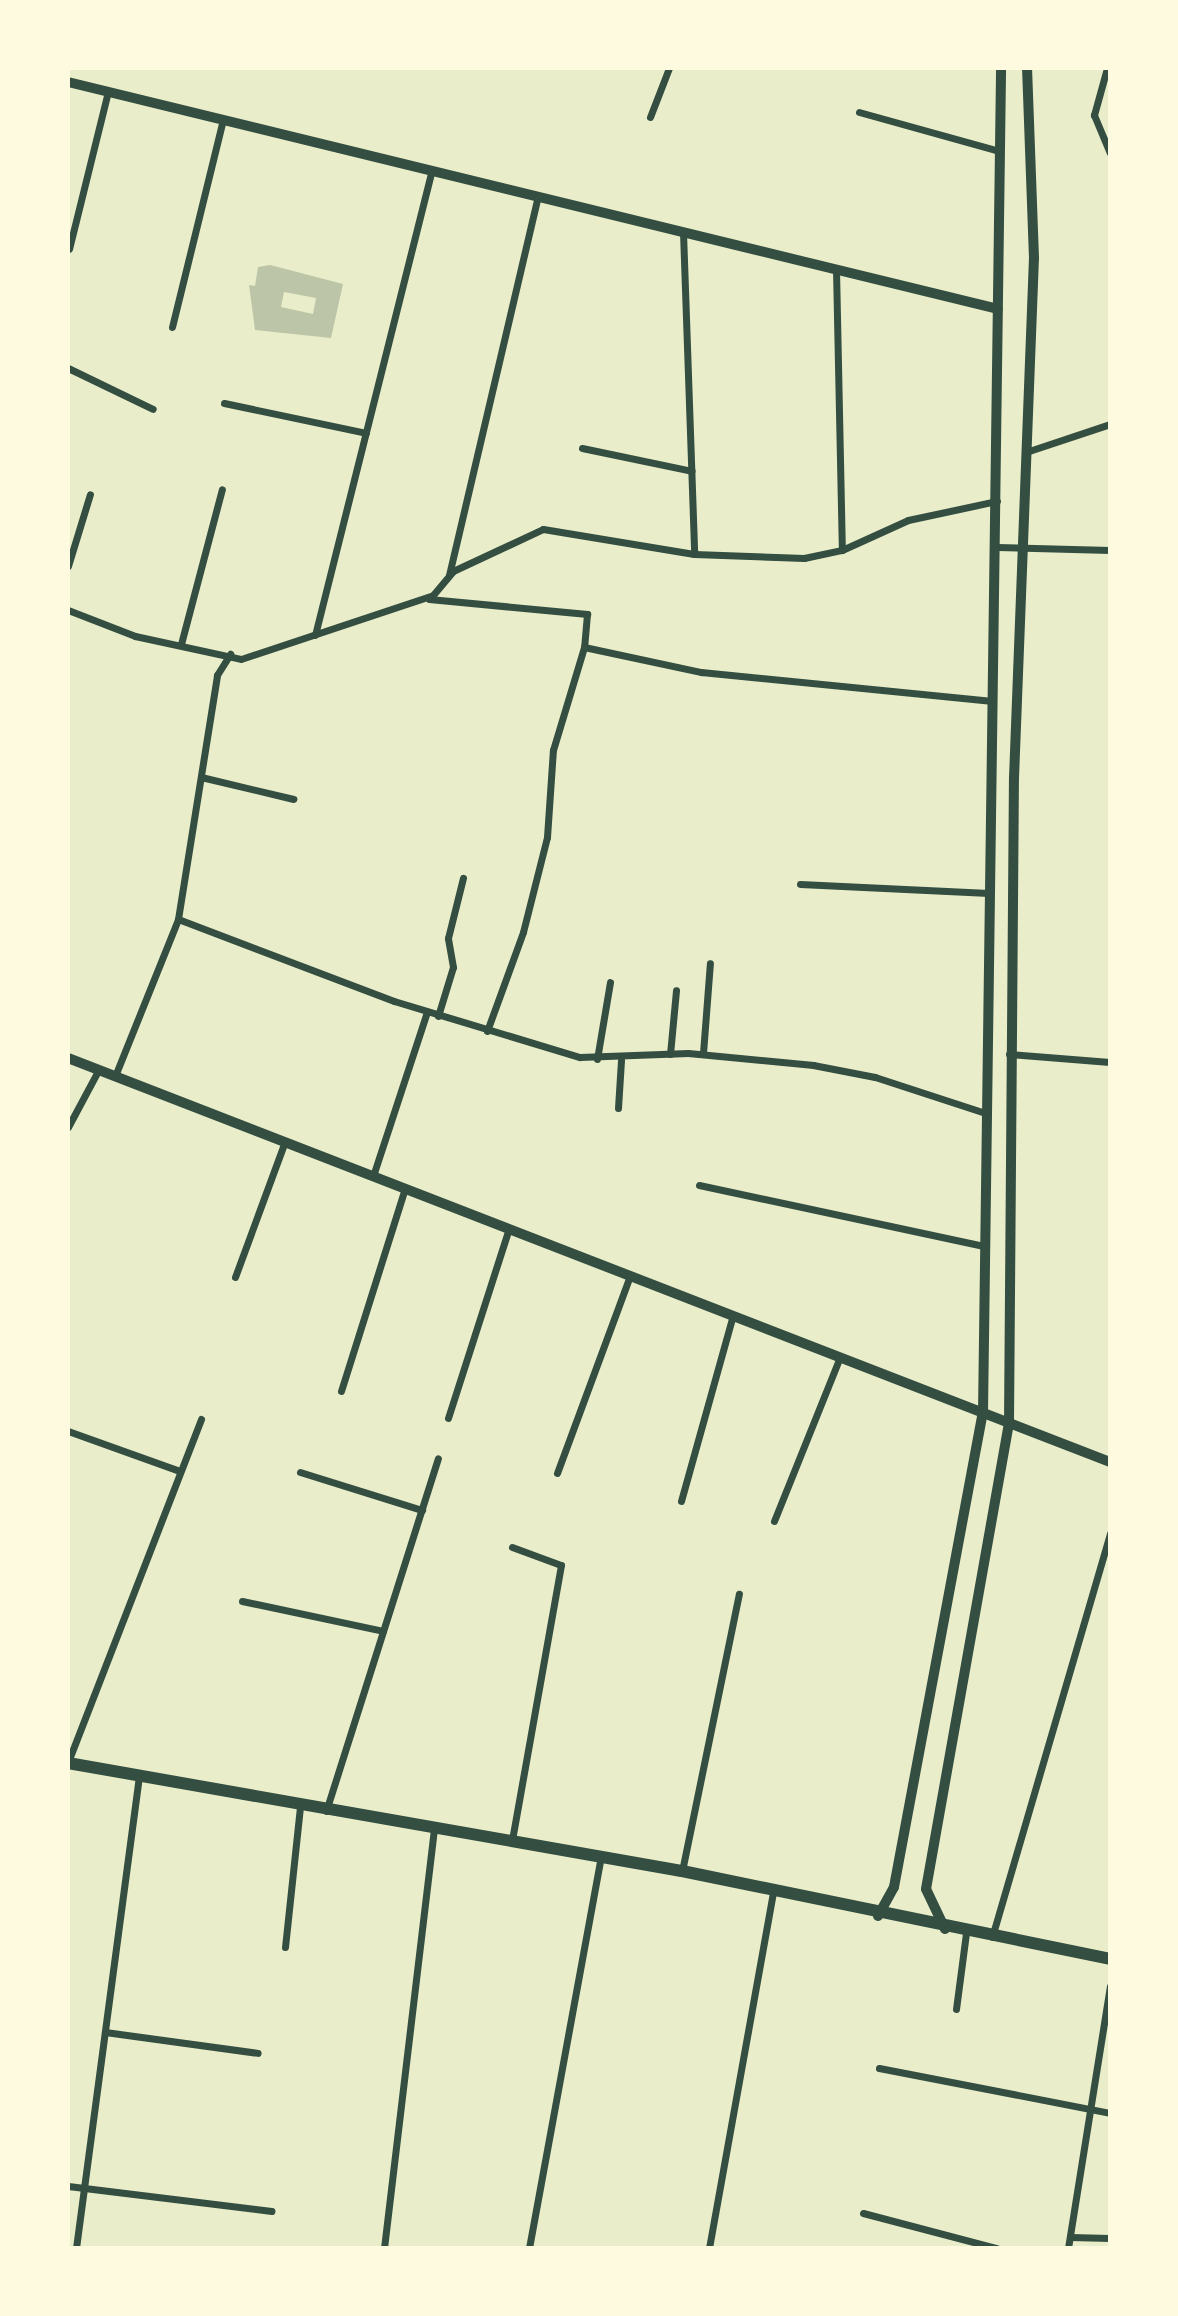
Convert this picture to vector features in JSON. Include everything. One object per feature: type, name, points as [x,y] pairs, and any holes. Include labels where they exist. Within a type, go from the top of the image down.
[{"type":"main road","points":[[68,1763],[300,1807],[512,1839],[682,1871],[878,1916],[1110,1959]]},
{"type":"street","points":[[650,117],[669,68]]},
{"type":"street","points":[[878,1916],[894,1888],[983,1413],[983,1246],[997,547],[1002,68]]},
{"type":"street","points":[[945,1929],[926,1889],[1009,1423],[1009,1054],[1022,549],[1034,258],[1027,68]]},
{"type":"street","points":[[1107,68],[1094,115],[1110,153]]},
{"type":"street","points":[[68,82],[998,309]]},
{"type":"street","points":[[69,249],[108,91]]},
{"type":"street","points":[[859,112],[1000,151]]},
{"type":"street","points":[[172,327],[223,120]]},
{"type":"street","points":[[315,635],[432,170]]},
{"type":"street","points":[[449,576],[538,196]]},
{"type":"street","points":[[684,232],[694,554]]},
{"type":"street","points":[[835,269],[842,550]]},
{"type":"street","points":[[68,368],[153,409]]},
{"type":"street","points":[[224,403],[366,433]]},
{"type":"street","points":[[1026,452],[1110,424]]},
{"type":"street","points":[[582,448],[692,471]]},
{"type":"street","points":[[181,644],[222,489]]},
{"type":"street","points":[[68,566],[90,494]]},
{"type":"street","points":[[68,610],[135,636],[230,654],[241,659],[424,598],[449,576],[543,529],[694,554],[804,558],[842,550],[908,520],[997,501]]},
{"type":"street","points":[[997,547],[1110,550]]},
{"type":"street","points":[[424,598],[587,614],[584,647],[553,750],[547,837],[535,885],[487,1031]]},
{"type":"street","points":[[584,647],[747,680],[993,701]]},
{"type":"street","points":[[115,1076],[178,919],[217,675],[230,654]]},
{"type":"street","points":[[201,777],[293,799]]},
{"type":"street","points":[[438,1016],[453,967],[448,938],[463,878]]},
{"type":"street","points":[[800,884],[989,892]]},
{"type":"street","points":[[178,919],[438,1016],[597,1059],[621,1060],[703,1053],[847,1070],[985,1113]]},
{"type":"street","points":[[703,1053],[710,963]]},
{"type":"street","points":[[597,1059],[610,982]]},
{"type":"street","points":[[670,1054],[676,990]]},
{"type":"street","points":[[373,1176],[427,1012]]},
{"type":"street","points":[[1009,1054],[1110,1062]]},
{"type":"street","points":[[68,1058],[1110,1462]]},
{"type":"street","points":[[618,1108],[621,1060]]},
{"type":"street","points":[[68,1127],[99,1069]]},
{"type":"street","points":[[235,1277],[285,1142]]},
{"type":"street","points":[[699,1185],[983,1246]]},
{"type":"street","points":[[341,1391],[405,1188]]},
{"type":"street","points":[[448,1418],[509,1228]]},
{"type":"street","points":[[557,1473],[630,1276]]},
{"type":"street","points":[[681,1501],[733,1315]]},
{"type":"street","points":[[774,1521],[839,1357]]},
{"type":"street","points":[[68,1763],[201,1419]]},
{"type":"street","points":[[68,1432],[180,1471]]},
{"type":"street","points":[[326,1811],[438,1458]]},
{"type":"street","points":[[300,1472],[422,1510]]},
{"type":"street","points":[[992,1937],[1110,1534]]},
{"type":"street","points":[[512,1547],[561,1565],[512,1839]]},
{"type":"street","points":[[682,1871],[738,1594]]},
{"type":"street","points":[[242,1601],[383,1631]]},
{"type":"street","points":[[76,2248],[139,1777]]},
{"type":"street","points":[[285,1947],[300,1807]]},
{"type":"street","points":[[384,2248],[434,1828]]},
{"type":"street","points":[[529,2248],[601,1856]]},
{"type":"street","points":[[709,2248],[773,1894]]},
{"type":"street","points":[[956,2009],[966,1933]]},
{"type":"street","points":[[1068,2248],[1110,1986]]},
{"type":"street","points":[[105,2032],[258,2053]]},
{"type":"street","points":[[879,2068],[1110,2113]]},
{"type":"street","points":[[68,2186],[271,2211]]},
{"type":"street","points":[[863,2213],[996,2248]]},
{"type":"street","points":[[1070,2237],[1110,2238]]},
{"type":"building","points":[[270,265],[343,284],[331,338],[255,330],[249,285],[255,286],[258,267]],"holes":[[[284,292],[316,298],[313,314],[281,307]]]}]
